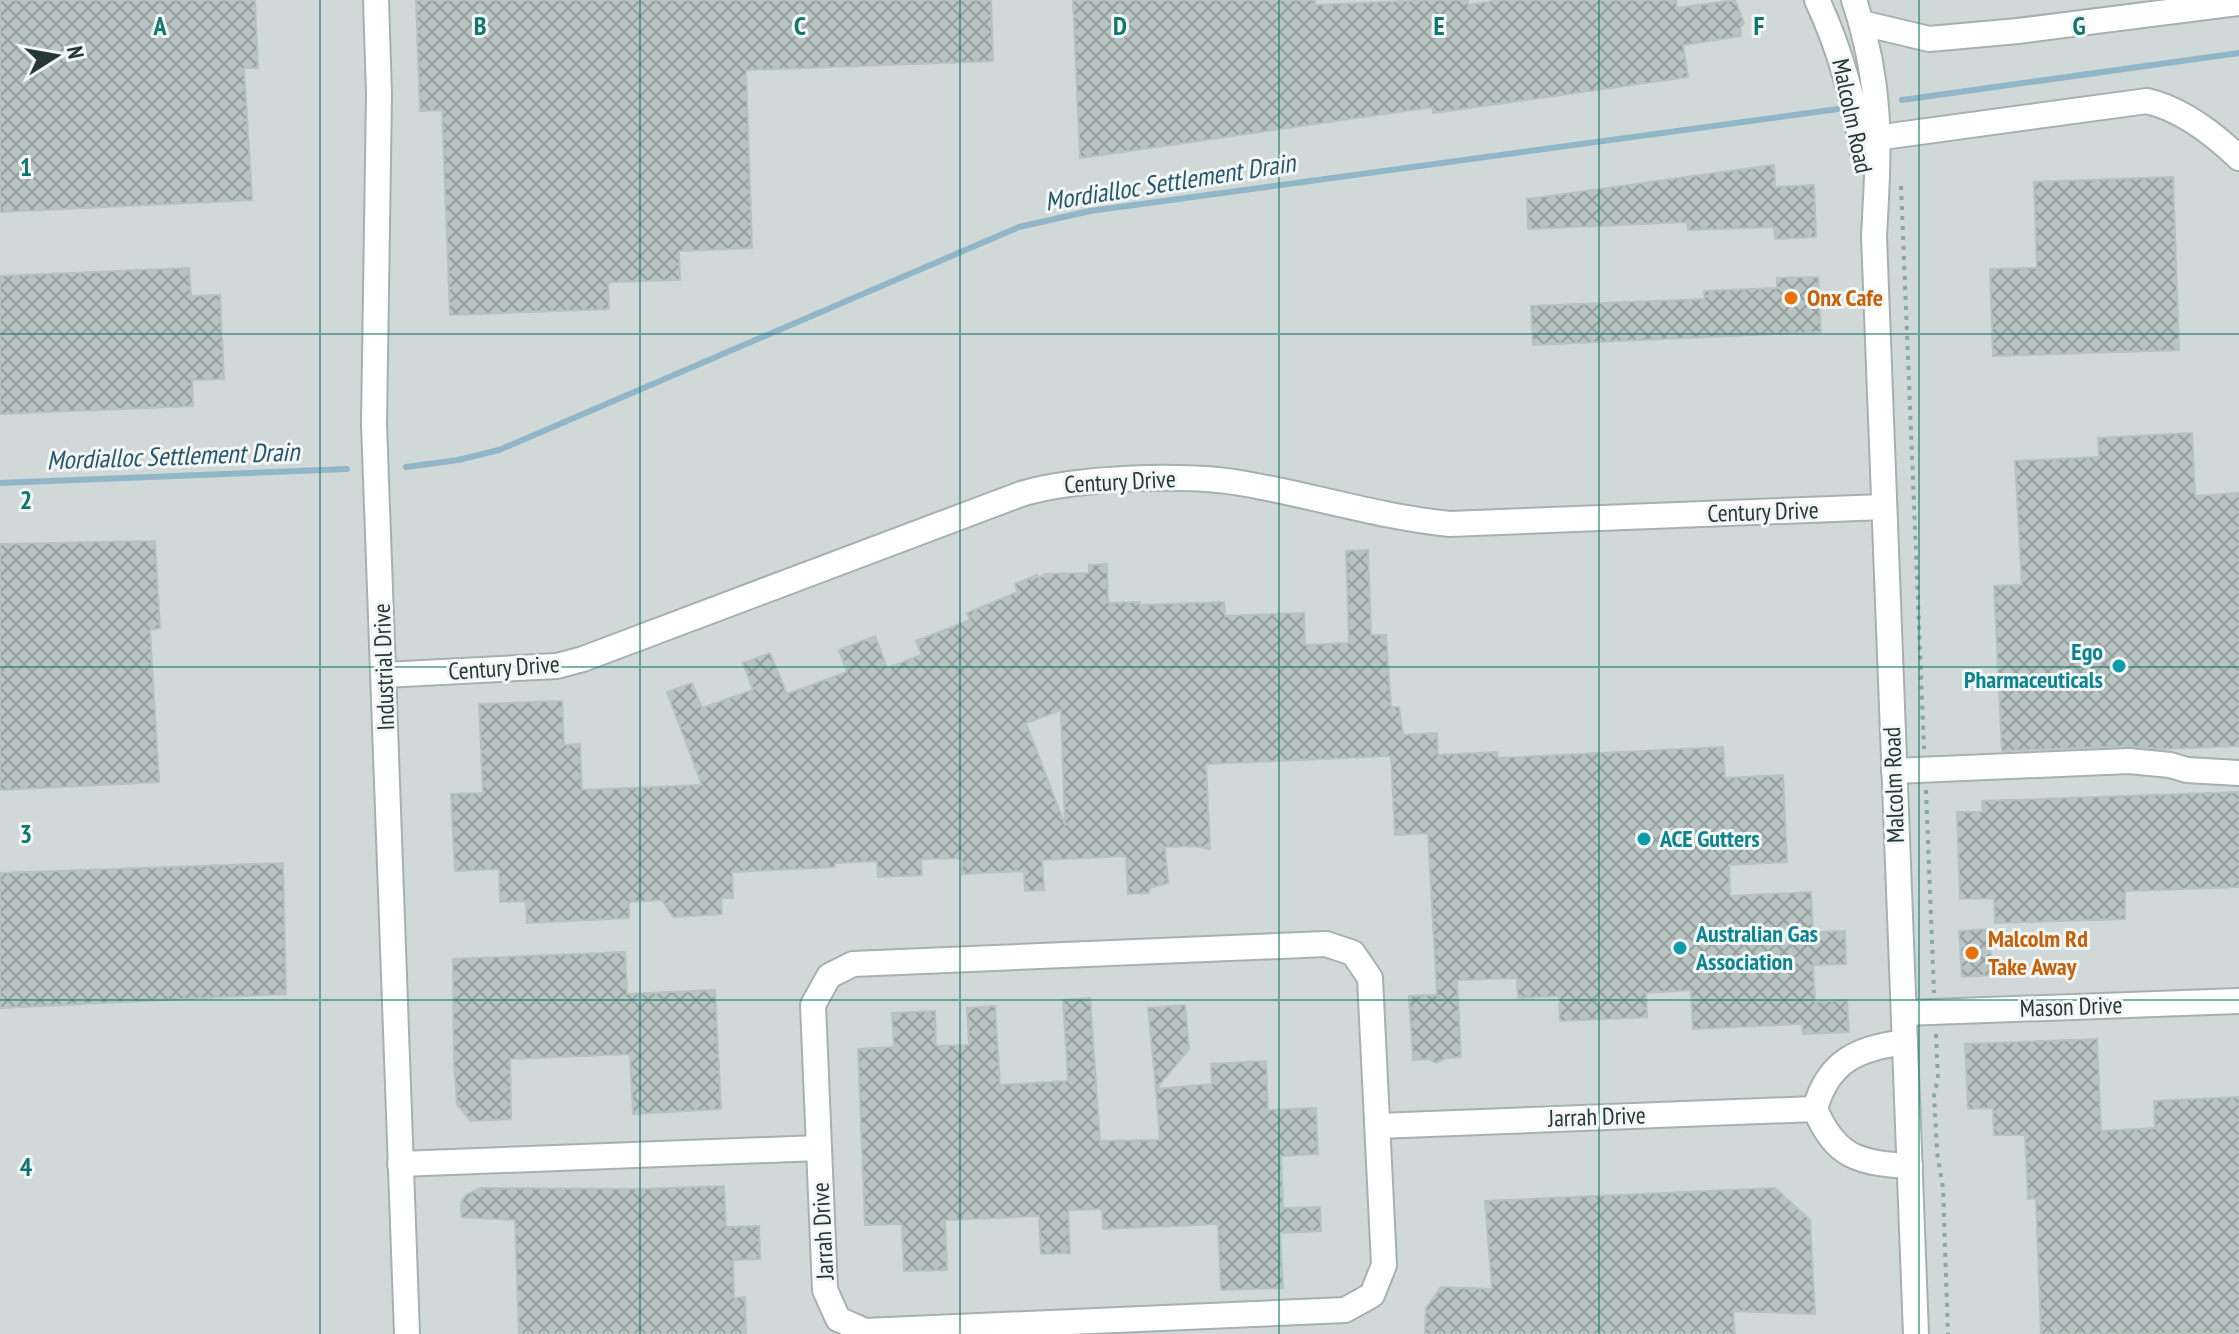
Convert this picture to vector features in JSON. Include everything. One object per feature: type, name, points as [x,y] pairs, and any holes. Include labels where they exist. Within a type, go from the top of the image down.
[{"type":"street","name":"Industrial Drive","points":[[376,0],[379,94],[374,424],[407,1334]]},
{"type":"street","name":"Malcolm Road","points":[[1817,0],[1870,139]]},
{"type":"street","name":"Malcolm Road","points":[[1854,0],[1875,77],[1870,139],[1916,1334]]},
{"type":"street","points":[[1862,23],[1929,39],[2239,3]]},
{"type":"street","points":[[1870,139],[2147,101],[2163,105],[2204,130],[2239,158]]},
{"type":"street","name":"Century Drive","points":[[384,675],[557,666],[583,659],[1021,494],[1072,483],[1220,480],[1379,514],[1450,524],[1883,507]]},
{"type":"street","points":[[1894,771],[2129,761],[2187,770],[2239,773]]},
{"type":"street","name":"Jarrah Drive","points":[[1326,944],[1353,953],[1370,978],[1378,1126],[1384,1265],[1372,1295],[1345,1310],[865,1331],[838,1319],[825,1290],[813,1005],[829,976],[853,964],[1326,944]]},
{"type":"street","name":"Mason Drive","points":[[1904,1013],[2239,1001]]},
{"type":"street","points":[[1905,1042],[1865,1050],[1847,1059],[1821,1088],[1815,1109],[1835,1145],[1851,1155],[1870,1162],[1910,1166]]},
{"type":"street","name":"Jarrah Drive","points":[[1378,1126],[1815,1109]]},
{"type":"street","name":"Jarrah Drive","points":[[400,1164],[819,1148]]},
{"type":"path","points":[[1900,179],[1938,1079],[1934,1095],[1937,1152],[1943,1188],[1948,1334]]},
{"type":"shaded area","points":[[0,0],[2239,0],[2239,1334],[0,1334]]},
{"type":"building","points":[[0,0],[255,0],[258,68],[244,68],[252,200],[0,212]]},
{"type":"building","points":[[416,0],[991,0],[993,61],[746,70],[752,248],[679,251],[680,280],[608,282],[609,309],[450,315],[442,110],[420,111]]},
{"type":"building","points":[[1073,0],[1315,0],[1315,5],[1468,0],[1468,5],[1498,0],[1676,0],[1677,8],[1735,0],[1744,23],[1740,28],[1741,36],[1683,45],[1688,77],[1433,113],[1433,107],[1080,158]]},
{"type":"building","points":[[1774,165],[1775,187],[1814,185],[1816,237],[1775,239],[1774,227],[1688,230],[1687,222],[1528,229],[1527,199]]},
{"type":"building","points":[[2173,177],[2179,350],[1993,356],[1990,269],[2037,268],[2034,182]]},
{"type":"building","points":[[189,268],[191,296],[220,295],[224,379],[192,380],[193,406],[0,414],[0,276]]},
{"type":"building","points":[[1818,277],[1821,332],[1533,345],[1531,306],[1705,299],[1704,291],[1777,288],[1777,278]]},
{"type":"building","name":"Ego Pharmaceuticals","points":[[2192,433],[2195,496],[2239,493],[2239,746],[2002,751],[1994,586],[2022,585],[2015,461],[2099,457],[2098,438]]},
{"type":"building","points":[[155,541],[160,628],[150,630],[159,782],[0,790],[0,544]]},
{"type":"building","points":[[1368,550],[1371,635],[1386,635],[1391,707],[1399,707],[1403,735],[1437,733],[1438,755],[1497,752],[1498,758],[1723,747],[1725,778],[1783,775],[1787,862],[1729,865],[1730,896],[1811,892],[1813,932],[1845,931],[1846,964],[1813,965],[1815,1002],[1847,1000],[1849,1032],[1803,1034],[1802,1024],[1693,1029],[1691,990],[1646,993],[1647,1017],[1560,1021],[1559,996],[1518,998],[1517,978],[1457,980],[1461,1057],[1446,1058],[1436,1063],[1428,1059],[1413,1060],[1409,996],[1437,995],[1428,833],[1395,835],[1391,756],[1206,764],[1210,849],[1165,847],[1168,883],[1149,888],[1149,893],[1128,894],[1126,856],[1042,860],[1044,890],[1025,891],[1024,871],[962,874],[962,858],[921,859],[922,875],[878,877],[877,861],[835,863],[835,867],[732,872],[733,898],[721,898],[722,914],[673,917],[662,900],[629,902],[629,918],[527,923],[526,901],[500,902],[499,869],[455,871],[451,794],[483,793],[479,704],[562,701],[564,745],[580,744],[582,790],[702,785],[667,692],[692,683],[702,708],[753,690],[743,663],[770,653],[787,694],[847,672],[839,650],[875,636],[887,668],[922,655],[916,641],[970,620],[967,613],[1018,592],[1015,584],[1037,575],[1038,578],[1046,574],[1089,573],[1089,565],[1107,564],[1108,603],[1224,602],[1225,616],[1304,613],[1305,645],[1349,643],[1346,551]],"holes":[[[1061,710],[1065,825],[1026,723]]]},
{"type":"building","points":[[2239,792],[2239,887],[2125,891],[2125,919],[1995,923],[1994,898],[1960,899],[1957,812],[1983,812],[1982,801]]},
{"type":"building","points":[[283,863],[286,994],[0,1008],[0,873]]},
{"type":"building","points":[[1989,929],[1992,975],[1962,977],[1959,931]]},
{"type":"building","points":[[625,952],[627,994],[715,990],[721,1109],[633,1114],[630,1054],[510,1059],[511,1119],[471,1121],[457,1104],[453,959]]},
{"type":"building","points":[[1090,998],[1100,1141],[1160,1140],[1156,1089],[1212,1084],[1211,1064],[1266,1061],[1268,1110],[1316,1108],[1318,1154],[1281,1156],[1283,1208],[1320,1207],[1321,1231],[1280,1233],[1283,1288],[1221,1290],[1218,1224],[1103,1229],[1102,1209],[1068,1210],[1070,1253],[1041,1254],[1039,1216],[945,1220],[947,1270],[904,1271],[902,1224],[865,1225],[858,1049],[894,1047],[892,1013],[935,1011],[936,1046],[969,1045],[967,1008],[995,1006],[1000,1085],[1068,1081],[1063,1000]]},
{"type":"building","points":[[1185,1005],[1189,1049],[1156,1089],[1148,1008]]},
{"type":"building","points":[[2097,1039],[2101,1131],[2155,1128],[2154,1101],[2239,1097],[2239,1333],[2041,1334],[2036,1198],[2028,1199],[2025,1135],[1994,1135],[1993,1108],[1968,1109],[1965,1044]]},
{"type":"building","points":[[724,1186],[726,1227],[759,1226],[760,1259],[733,1260],[734,1298],[745,1297],[746,1334],[519,1334],[515,1220],[462,1217],[461,1203],[466,1195],[480,1188]]},
{"type":"building","points":[[1775,1188],[1810,1220],[1815,1314],[1733,1311],[1735,1334],[1425,1334],[1426,1308],[1441,1287],[1492,1289],[1485,1201]]},
{"type":"waterway","name":"Mordialloc Settlement Drain","points":[[1902,100],[2239,53]]},
{"type":"waterway","name":"Mordialloc Settlement Drain","points":[[406,467],[458,460],[499,450],[1019,227],[1090,211],[1838,109]]},
{"type":"waterway","name":"Mordialloc Settlement Drain","points":[[0,483],[347,469]]},
{"type":"place","name":"Onx Cafe","points":[[1791,298]]},
{"type":"place","name":"Ego Pharmaceuticals","points":[[2119,666]]},
{"type":"place","name":"ACE Gutters","points":[[1644,839]]},
{"type":"place","name":"Australian Gas Association","points":[[1680,948]]},
{"type":"place","name":"Malcolm Rd Take Away","points":[[1972,953]]}]
